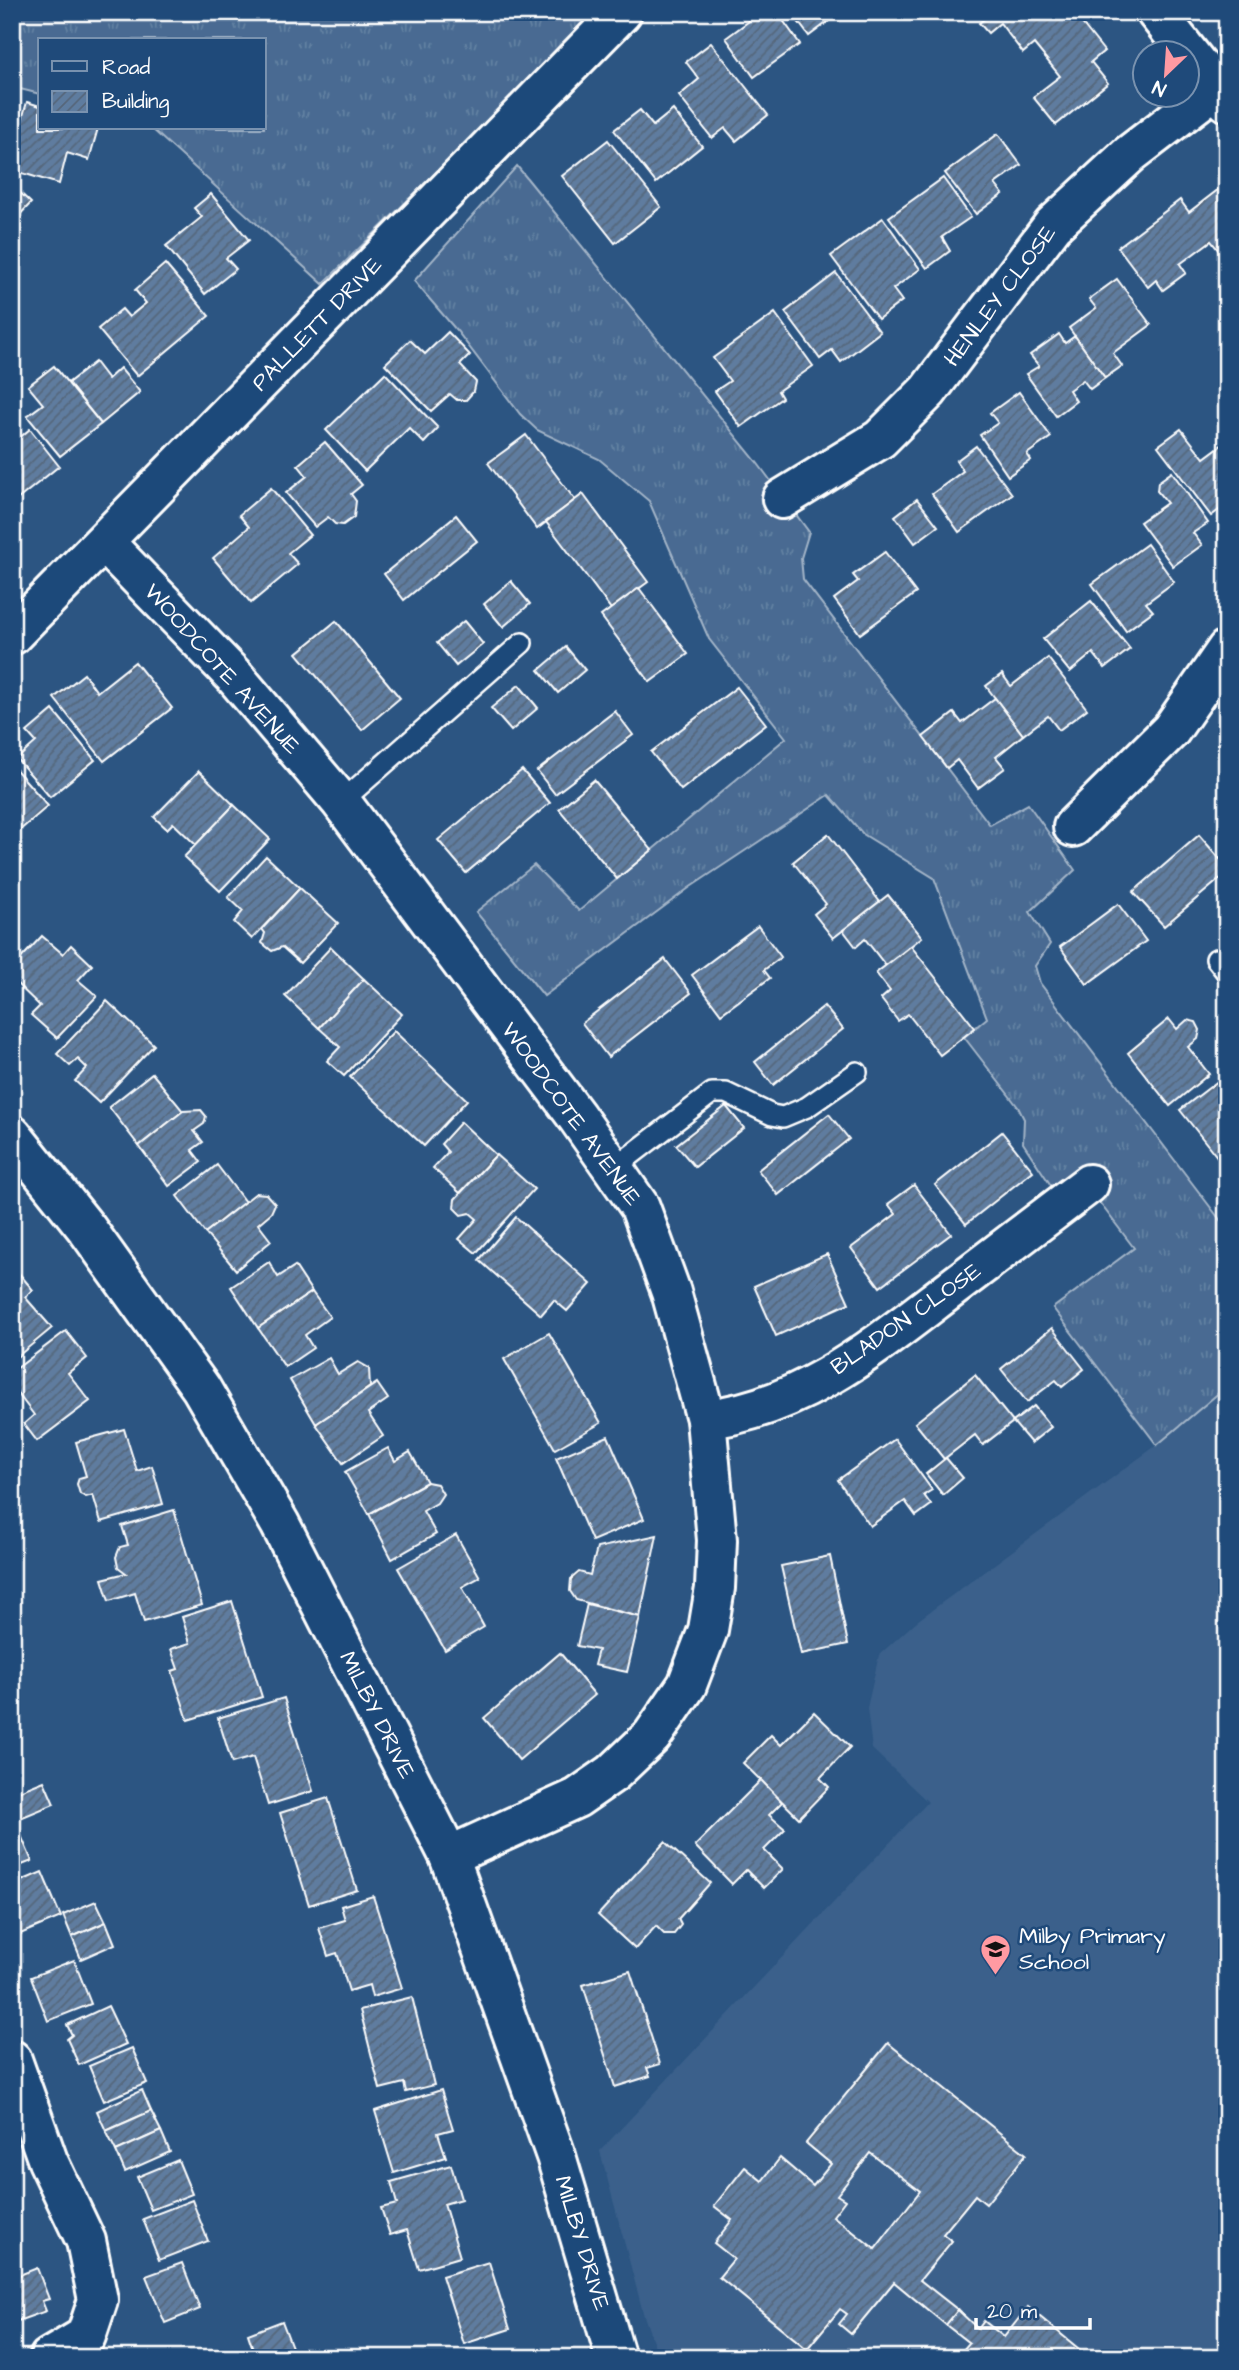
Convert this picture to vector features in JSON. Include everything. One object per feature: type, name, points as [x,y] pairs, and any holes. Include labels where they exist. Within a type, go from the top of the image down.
[{"type":"street","name":"PALLETT DRIVE","points":[[12,635],[622,12]]},
{"type":"street","points":[[1156,12],[1221,95]]},
{"type":"street","name":"HENLEY CLOSE","points":[[782,499],[880,439],[928,391],[1053,225],[1130,154],[1221,95]]},
{"type":"street","name":"WOODCOTE AVENUE","points":[[104,542],[235,677],[341,802],[577,1117],[640,1207],[671,1292],[706,1419],[717,1540],[715,1588],[708,1630],[687,1685],[652,1736],[613,1773],[578,1798],[449,1856]]},
{"type":"street","points":[[1073,827],[1171,730],[1222,669]]},
{"type":"street","name":"MILBY DRIVE","points":[[12,1135],[87,1229],[201,1388],[280,1524],[449,1856],[556,2156],[616,2358]]},
{"type":"street","name":"BLADON CLOSE","points":[[706,1419],[730,1417],[782,1400],[862,1356],[1089,1184]]},
{"type":"street","points":[[12,2060],[48,2161],[86,2241],[98,2300],[86,2336],[48,2358]]},
{"type":"lane","points":[[341,802],[522,643]]},
{"type":"lane","points":[[613,1169],[712,1093],[726,1093],[772,1115],[783,1117],[807,1107],[857,1072]]},
{"type":"shaded area","name":"Milby Primary School","points":[[1227,1386],[1227,2358],[659,2358],[644,2316],[600,2151],[928,1802],[872,1749],[867,1708],[879,1655],[917,1621],[1157,1445]]},
{"type":"green space","points":[[18,12],[598,12],[323,284],[153,130],[266,130],[266,38],[38,38],[38,94],[12,87],[12,17]]},
{"type":"green space","points":[[517,166],[756,461],[809,532],[801,558],[803,579],[990,825],[1028,804],[1075,870],[1030,912],[1050,944],[1035,966],[1040,983],[1227,1229],[1227,1386],[1157,1445],[1053,1308],[1134,1248],[1080,1177],[1054,1190],[1023,1143],[1024,1119],[1018,1107],[964,1037],[987,1018],[934,878],[863,834],[829,795],[689,888],[544,996],[476,912],[534,865],[579,911],[786,738],[709,639],[649,501],[599,459],[537,430],[520,414],[457,331],[414,281]]},
{"type":"building","points":[[742,12],[777,12],[800,44],[754,77],[726,38],[749,21]]},
{"type":"building","points":[[791,12],[841,12],[809,36]]},
{"type":"building","points":[[993,12],[1073,12],[1104,51],[1091,62],[1108,83],[1056,125],[1033,97],[1060,76],[1034,44],[1023,53],[1000,23],[988,33],[979,23]]},
{"type":"building","points":[[711,43],[768,115],[736,141],[725,128],[712,138],[679,96],[699,79],[686,62]]},
{"type":"building","points":[[27,102],[38,105],[38,130],[97,130],[89,160],[67,153],[59,184],[12,170],[12,154]]},
{"type":"building","points":[[640,110],[653,126],[673,110],[702,146],[656,183],[614,130]]},
{"type":"building","points":[[998,134],[1021,165],[995,184],[1003,194],[976,214],[945,173]]},
{"type":"building","points":[[608,140],[661,207],[615,243],[562,176]]},
{"type":"building","points":[[943,178],[971,217],[942,237],[950,251],[927,268],[889,217]]},
{"type":"building","points":[[12,185],[31,203],[12,223]]},
{"type":"building","points":[[1219,189],[1227,200],[1227,261],[1211,241],[1180,264],[1186,273],[1163,290],[1156,280],[1148,287],[1118,247],[1180,200],[1189,212]]},
{"type":"building","points":[[211,194],[249,240],[226,258],[236,269],[205,294],[166,246],[202,217],[194,208]]},
{"type":"building","points":[[883,218],[920,269],[893,289],[902,301],[878,319],[831,256]]},
{"type":"building","points":[[165,264],[209,316],[137,376],[98,329],[122,309],[129,317],[146,303],[135,290]]},
{"type":"building","points":[[836,273],[880,332],[841,362],[832,350],[820,359],[785,312]]},
{"type":"building","points":[[1117,279],[1151,325],[1113,353],[1122,366],[1105,378],[1069,328],[1096,308],[1089,299]]},
{"type":"building","points":[[775,313],[813,366],[778,391],[782,398],[741,427],[715,391],[730,381],[713,358]]},
{"type":"building","points":[[448,332],[470,355],[460,365],[476,382],[474,391],[466,400],[457,400],[450,394],[431,411],[385,364],[410,340],[425,354]]},
{"type":"building","points":[[1059,334],[1065,343],[1075,336],[1105,378],[1090,389],[1083,380],[1069,390],[1076,401],[1056,416],[1026,374],[1039,366],[1030,355]]},
{"type":"building","points":[[95,362],[108,379],[120,368],[140,392],[101,424],[68,383]]},
{"type":"building","points":[[54,366],[101,424],[60,456],[27,416],[43,404],[28,386]]},
{"type":"building","points":[[385,373],[438,428],[424,443],[409,428],[365,471],[326,430]]},
{"type":"building","points":[[1019,392],[1051,437],[1027,454],[1031,460],[1008,476],[980,435],[998,423],[990,413]]},
{"type":"building","points":[[30,429],[59,466],[12,504],[12,430],[19,438]]},
{"type":"building","points":[[1181,429],[1204,458],[1227,441],[1227,504],[1211,516],[1158,446]]},
{"type":"building","points":[[526,435],[575,500],[537,529],[488,463]]},
{"type":"building","points":[[325,442],[362,485],[351,494],[356,501],[354,517],[343,525],[335,524],[328,517],[315,527],[286,493],[307,476],[298,465]]},
{"type":"building","points":[[976,446],[1012,494],[959,532],[932,494],[963,471],[956,461]]},
{"type":"building","points":[[1172,472],[1208,523],[1193,533],[1202,545],[1173,566],[1140,522],[1167,503],[1157,491],[1158,482]]},
{"type":"building","points":[[271,488],[310,535],[288,553],[298,564],[251,603],[213,558],[249,527],[239,515]]},
{"type":"building","points":[[583,494],[648,582],[611,609],[546,522]]},
{"type":"building","points":[[917,499],[938,526],[915,543],[895,516]]},
{"type":"building","points":[[456,515],[477,541],[404,600],[384,574]]},
{"type":"building","points":[[1147,544],[1174,582],[1146,603],[1153,611],[1126,631],[1092,584]]},
{"type":"building","points":[[885,552],[916,593],[860,634],[834,599],[858,581],[853,575]]},
{"type":"building","points":[[511,581],[530,604],[503,627],[484,604]]},
{"type":"building","points":[[639,588],[688,654],[650,682],[601,616]]},
{"type":"building","points":[[1091,601],[1130,649],[1105,668],[1093,653],[1070,672],[1043,639]]},
{"type":"building","points":[[336,621],[400,698],[362,730],[297,653]]},
{"type":"building","points":[[464,621],[483,644],[456,666],[437,643]]},
{"type":"building","points":[[566,647],[585,670],[558,693],[539,670]]},
{"type":"building","points":[[1048,658],[1087,709],[1059,730],[1048,716],[1023,735],[986,686],[1002,674],[1011,686]]},
{"type":"building","points":[[135,662],[172,708],[104,761],[54,698],[84,674],[97,692]]},
{"type":"building","points":[[519,685],[538,708],[511,731],[491,708]]},
{"type":"building","points":[[737,687],[766,724],[681,790],[651,752]]},
{"type":"building","points":[[995,698],[1023,735],[996,757],[1005,768],[978,788],[957,760],[947,768],[923,737],[954,713],[962,723]]},
{"type":"building","points":[[53,710],[95,760],[50,797],[17,759],[36,742],[27,732]]},
{"type":"building","points":[[615,711],[633,735],[555,794],[537,771]]},
{"type":"building","points":[[12,765],[48,806],[12,837]]},
{"type":"building","points":[[522,770],[550,803],[466,873],[438,840]]},
{"type":"building","points":[[199,771],[234,805],[196,845],[173,823],[167,829],[154,817]]},
{"type":"building","points":[[594,780],[652,850],[617,879],[559,809]]},
{"type":"building","points":[[234,805],[270,839],[220,891],[184,857]]},
{"type":"building","points":[[828,834],[880,902],[833,938],[814,914],[826,904],[793,862]]},
{"type":"building","points":[[1199,835],[1227,867],[1227,873],[1164,926],[1133,892]]},
{"type":"building","points":[[266,856],[300,888],[252,939],[234,922],[243,911],[228,897]]},
{"type":"building","points":[[300,888],[338,923],[300,963],[282,947],[272,951],[262,943],[265,933],[262,929]]},
{"type":"building","points":[[888,895],[922,937],[886,966],[865,939],[856,947],[843,930]]},
{"type":"building","points":[[1118,904],[1146,941],[1087,984],[1060,947]]},
{"type":"building","points":[[758,926],[781,957],[764,970],[770,978],[721,1014],[692,975]]},
{"type":"building","points":[[42,936],[63,954],[71,945],[92,965],[78,980],[97,996],[57,1038],[31,1015],[40,1006],[12,979],[12,968]]},
{"type":"building","points":[[911,946],[975,1028],[940,1055],[908,1014],[898,1021],[881,999],[890,991],[876,973]]},
{"type":"building","points":[[331,947],[364,979],[319,1028],[285,996]]},
{"type":"building","points":[[665,959],[691,993],[608,1057],[582,1023]]},
{"type":"building","points":[[364,979],[402,1014],[344,1076],[327,1061],[340,1047],[319,1028]]},
{"type":"building","points":[[107,1001],[154,1045],[99,1103],[75,1081],[87,1068],[78,1059],[70,1066],[57,1054]]},
{"type":"building","points":[[824,1006],[843,1029],[773,1085],[755,1062]]},
{"type":"building","points":[[1169,1019],[1177,1029],[1187,1020],[1196,1022],[1200,1030],[1198,1039],[1188,1047],[1209,1074],[1170,1106],[1128,1053]]},
{"type":"building","points":[[394,1031],[467,1100],[424,1146],[350,1077]]},
{"type":"building","points":[[152,1073],[183,1111],[139,1146],[109,1107]]},
{"type":"building","points":[[1227,1074],[1227,1160],[1222,1163],[1180,1110]]},
{"type":"building","points":[[726,1106],[744,1128],[695,1167],[676,1145]]},
{"type":"building","points":[[201,1110],[206,1116],[204,1124],[194,1131],[203,1142],[192,1150],[201,1162],[169,1186],[139,1146],[183,1111]]},
{"type":"building","points":[[829,1114],[849,1139],[778,1195],[758,1170]]},
{"type":"building","points":[[461,1122],[496,1155],[460,1193],[433,1168],[448,1152],[441,1144]]},
{"type":"building","points":[[1002,1132],[1033,1171],[966,1224],[935,1185]]},
{"type":"building","points":[[496,1155],[534,1189],[476,1253],[459,1239],[477,1219],[470,1213],[461,1215],[454,1208],[455,1199]]},
{"type":"building","points":[[217,1165],[245,1202],[205,1233],[177,1196]]},
{"type":"building","points":[[914,1185],[951,1234],[880,1287],[851,1248],[896,1214],[888,1204]]},
{"type":"building","points":[[256,1193],[266,1194],[275,1204],[271,1213],[258,1224],[271,1241],[236,1270],[205,1233]]},
{"type":"building","points":[[516,1217],[591,1284],[567,1311],[554,1300],[541,1315],[479,1260]]},
{"type":"building","points":[[827,1254],[849,1303],[776,1336],[754,1286]]},
{"type":"building","points":[[269,1262],[278,1277],[295,1266],[312,1292],[258,1328],[231,1287]]},
{"type":"building","points":[[12,1265],[33,1290],[25,1297],[52,1328],[12,1361]]},
{"type":"building","points":[[312,1292],[330,1317],[305,1335],[313,1348],[285,1367],[258,1328]]},
{"type":"building","points":[[1052,1328],[1084,1369],[1062,1387],[1056,1380],[1027,1402],[1001,1369]]},
{"type":"building","points":[[66,1331],[87,1358],[68,1373],[90,1401],[37,1441],[24,1424],[34,1415],[12,1386],[12,1372]]},
{"type":"building","points":[[549,1333],[601,1423],[555,1449],[504,1359]]},
{"type":"building","points":[[329,1358],[338,1374],[358,1362],[369,1368],[370,1387],[316,1424],[290,1380]]},
{"type":"building","points":[[975,1375],[1013,1422],[983,1445],[975,1435],[944,1459],[915,1423]]},
{"type":"building","points":[[377,1383],[388,1399],[368,1413],[383,1436],[343,1463],[316,1424]]},
{"type":"building","points":[[1034,1406],[1051,1427],[1031,1443],[1013,1422]]},
{"type":"building","points":[[124,1429],[137,1471],[152,1466],[163,1504],[101,1522],[93,1495],[86,1497],[80,1494],[77,1484],[79,1478],[86,1476],[76,1442]]},
{"type":"building","points":[[608,1436],[644,1519],[592,1541],[556,1458]]},
{"type":"building","points":[[895,1439],[932,1490],[924,1495],[931,1505],[916,1516],[905,1501],[870,1526],[838,1480]]},
{"type":"building","points":[[388,1448],[395,1461],[410,1452],[427,1482],[369,1514],[345,1472]]},
{"type":"building","points":[[946,1458],[963,1478],[943,1495],[926,1474]]},
{"type":"building","points":[[427,1482],[437,1484],[443,1494],[437,1503],[423,1511],[436,1534],[392,1559],[369,1514]]},
{"type":"building","points":[[174,1510],[202,1605],[144,1622],[135,1593],[109,1601],[102,1579],[126,1573],[118,1567],[116,1557],[120,1547],[128,1545],[122,1526]]},
{"type":"building","points":[[456,1535],[480,1577],[462,1587],[484,1627],[445,1650],[398,1568]]},
{"type":"building","points":[[657,1535],[640,1617],[576,1600],[570,1591],[571,1579],[579,1572],[590,1575],[597,1548]]},
{"type":"building","points":[[830,1556],[848,1644],[801,1654],[781,1566]]},
{"type":"building","points":[[232,1601],[262,1697],[188,1720],[172,1671],[178,1669],[171,1649],[190,1643],[182,1617]]},
{"type":"building","points":[[587,1604],[640,1617],[627,1672],[594,1665],[598,1650],[577,1646]]},
{"type":"building","points":[[560,1653],[595,1695],[519,1760],[484,1718]]},
{"type":"building","points":[[284,1698],[313,1791],[268,1805],[253,1757],[232,1763],[218,1718]]},
{"type":"building","points":[[814,1712],[850,1747],[820,1778],[829,1787],[799,1818],[743,1763],[771,1735],[781,1745]]},
{"type":"building","points":[[761,1780],[782,1802],[769,1815],[785,1829],[764,1850],[783,1869],[764,1888],[746,1870],[732,1884],[695,1846]]},
{"type":"building","points":[[44,1781],[54,1804],[18,1819],[12,1805],[12,1794]]},
{"type":"building","points":[[328,1798],[357,1890],[309,1905],[280,1813]]},
{"type":"building","points":[[12,1817],[32,1861],[12,1869]]},
{"type":"building","points":[[665,1842],[710,1883],[678,1919],[681,1925],[674,1934],[664,1934],[656,1926],[635,1949],[598,1915]]},
{"type":"building","points":[[42,1872],[61,1917],[18,1935],[12,1921],[12,1885]]},
{"type":"building","points":[[373,1896],[402,1988],[372,1997],[369,1985],[349,1991],[337,1953],[328,1956],[319,1928],[345,1920],[341,1906]]},
{"type":"building","points":[[96,1901],[106,1922],[72,1937],[63,1915]]},
{"type":"building","points":[[106,1922],[115,1944],[81,1959],[72,1937]]},
{"type":"building","points":[[74,1960],[91,2004],[48,2021],[31,1977]]},
{"type":"building","points":[[630,1971],[660,2064],[647,2068],[650,2076],[615,2087],[583,1985]]},
{"type":"building","points":[[412,1997],[434,2085],[406,2092],[404,2083],[380,2089],[360,2010]]},
{"type":"building","points":[[108,2006],[126,2044],[79,2065],[67,2039],[72,2035],[67,2025]]},
{"type":"building","points":[[888,2043],[1026,2154],[986,2204],[975,2195],[943,2234],[952,2241],[920,2280],[958,2310],[946,2325],[894,2282],[851,2334],[839,2324],[847,2314],[840,2309],[807,2349],[719,2277],[734,2259],[714,2243],[732,2220],[714,2206],[745,2167],[762,2181],[780,2158],[813,2186],[831,2164],[806,2143]],"holes":[[[870,2153],[920,2191],[875,2249],[833,2216],[845,2200],[837,2195]]]},
{"type":"building","points":[[132,2048],[147,2083],[104,2101],[89,2066]]},
{"type":"building","points":[[142,2090],[151,2111],[106,2131],[97,2111]]},
{"type":"building","points":[[441,2090],[453,2129],[438,2133],[446,2157],[394,2173],[375,2111]]},
{"type":"building","points":[[151,2111],[161,2131],[116,2151],[106,2131]]},
{"type":"building","points":[[161,2131],[170,2152],[125,2172],[116,2151]]},
{"type":"building","points":[[178,2160],[192,2194],[151,2210],[137,2177]]},
{"type":"building","points":[[451,2165],[461,2199],[444,2204],[460,2257],[419,2269],[407,2230],[390,2235],[381,2208],[397,2204],[391,2182]]},
{"type":"building","points":[[192,2200],[208,2241],[159,2260],[143,2219]]},
{"type":"building","points":[[489,2262],[510,2329],[464,2344],[442,2276]]},
{"type":"building","points":[[182,2263],[200,2309],[165,2323],[146,2276]]},
{"type":"building","points":[[37,2268],[49,2299],[42,2301],[46,2311],[12,2323],[12,2278]]},
{"type":"building","points":[[1028,2307],[1090,2358],[971,2358],[962,2351],[969,2343],[946,2325],[958,2310],[978,2329],[984,2321],[1004,2337]]},
{"type":"building","points":[[282,2321],[296,2358],[256,2358],[248,2334]]},
{"type":"place","name":"Milby Primary School","points":[[996,1976]]}]
